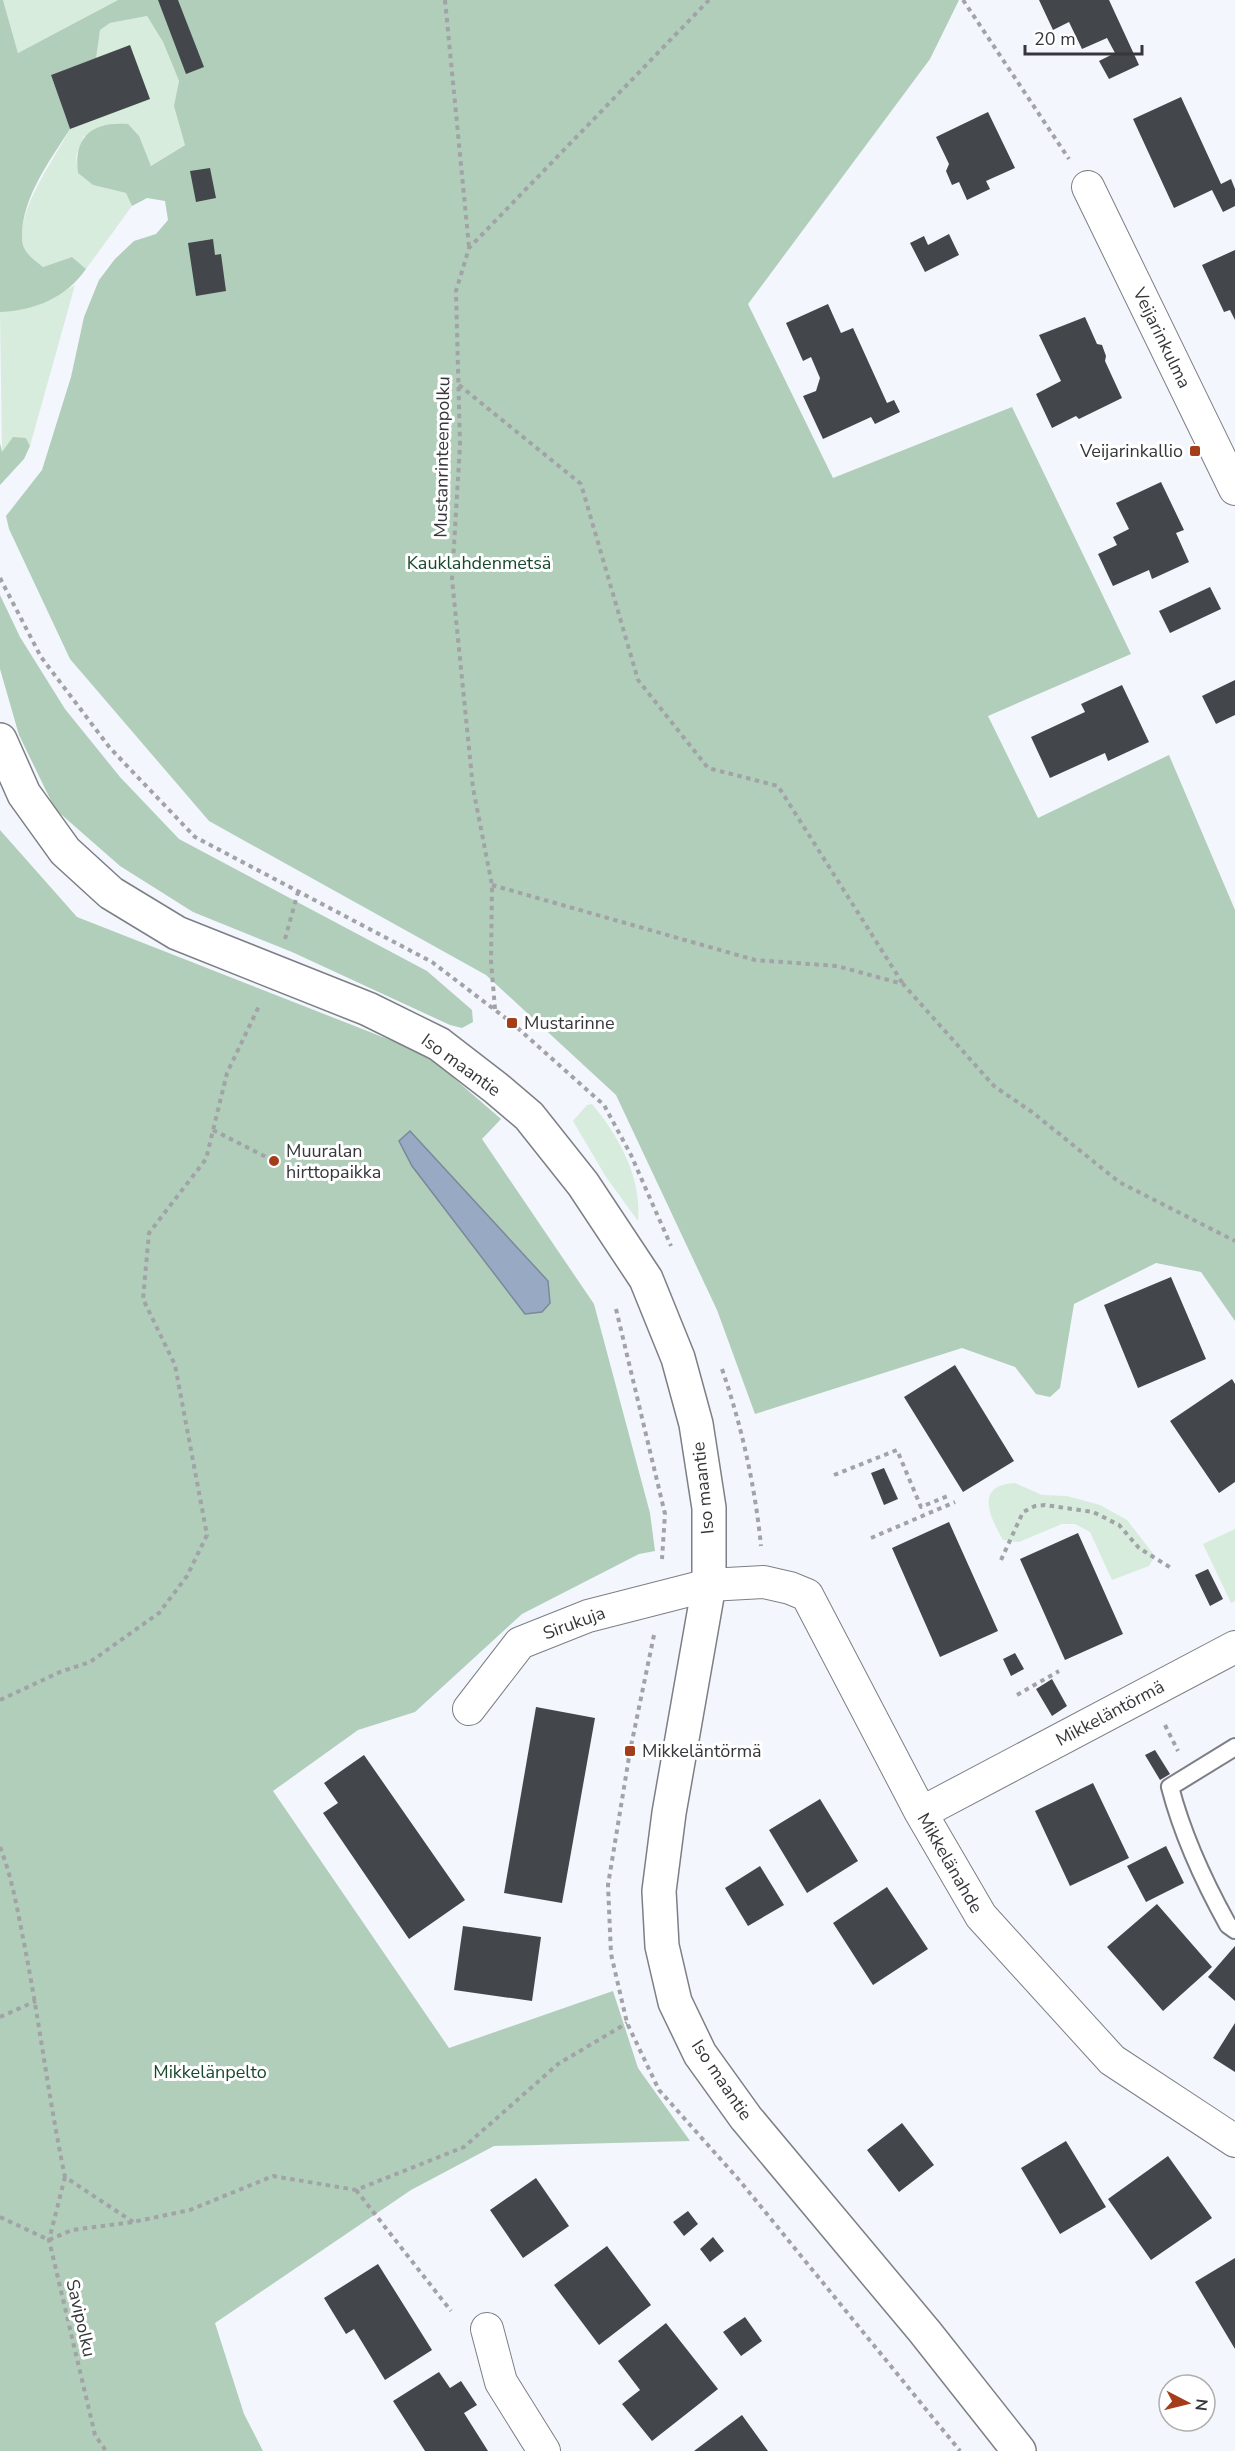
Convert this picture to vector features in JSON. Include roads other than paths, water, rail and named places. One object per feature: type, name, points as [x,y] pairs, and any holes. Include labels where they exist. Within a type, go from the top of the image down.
[{"type":"main road","name":"Iso maantie","points":[[0,740],[24,795],[65,851],[111,893],[177,933],[368,1009],[439,1044],[529,1116],[583,1184],[646,1279],[678,1358],[696,1424],[709,1508],[709,1584],[669,1813],[659,1891],[662,1946],[675,2002],[700,2054],[746,2118],[925,2332],[1019,2451]]},
{"type":"street","name":"Veijarinkulma","points":[[1088,188],[1226,450],[1235,489]]},
{"type":"street","name":"Mikkelänahde","points":[[709,1584],[764,1582],[807,1595],[921,1813],[981,1916],[1112,2060],[1235,2141]]},
{"type":"street","name":"Sirukuja","points":[[469,1709],[520,1643],[588,1616],[709,1584]]},
{"type":"street","name":"Mikkeläntörmä","points":[[921,1813],[1232,1650]]},
{"type":"street","points":[[487,2329],[501,2382],[544,2451]]},
{"type":"lane","points":[[1235,1747],[1170,1787],[1179,1822],[1202,1879],[1228,1925],[1235,1930]]},
{"type":"water","points":[[410,1131],[548,1281],[550,1303],[542,1312],[525,1314],[412,1166],[399,1141]]},
{"type":"place","name":"Veijarinkallio","points":[[1195,451]]},
{"type":"place","name":"Mustarinne","points":[[512,1023]]},
{"type":"place","name":"Muuralan hirttopaikka","points":[[274,1161]]},
{"type":"place","name":"Mikkeläntörmä","points":[[630,1751]]},
{"type":"park label","name":"Kauklahdenmetsä","points":[[479,563]]},
{"type":"park label","name":"Mikkelänpelto","points":[[210,2072]]}]
